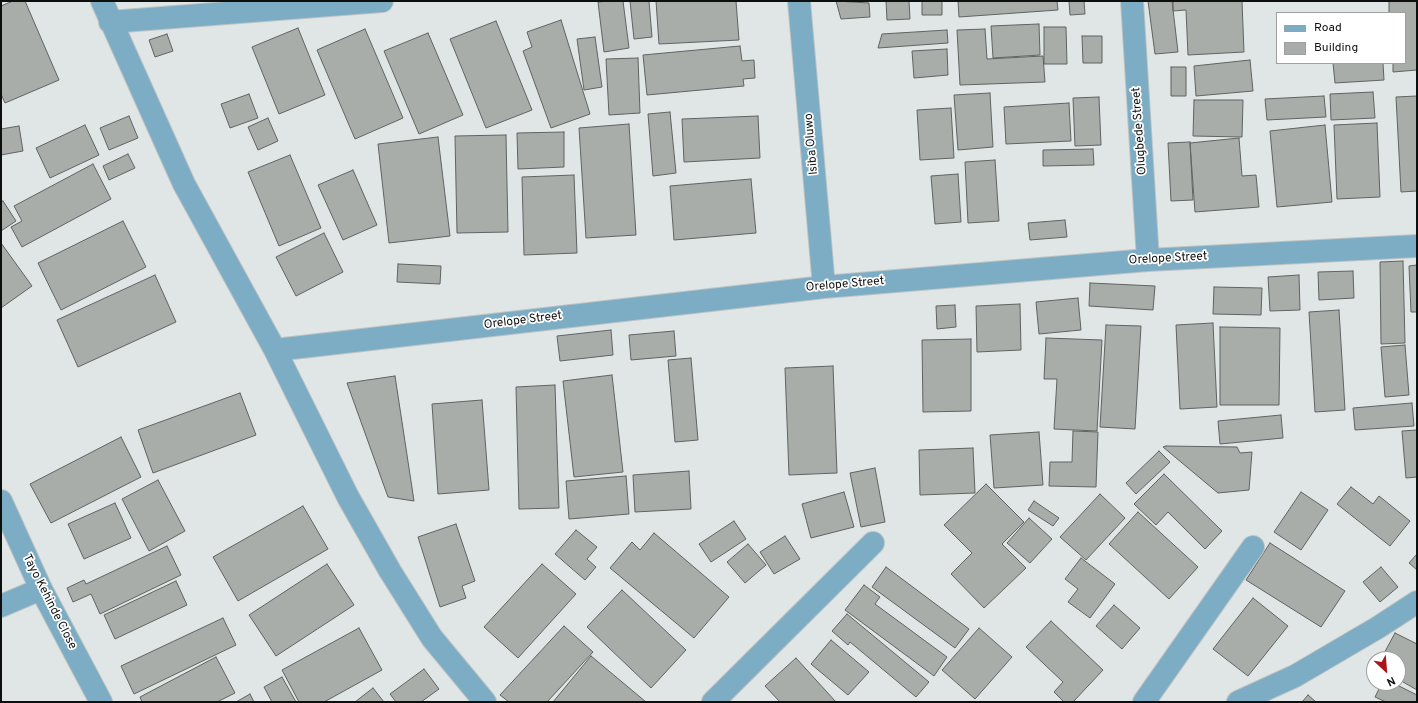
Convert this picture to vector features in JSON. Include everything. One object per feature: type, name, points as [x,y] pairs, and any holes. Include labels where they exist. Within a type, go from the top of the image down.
[{"type":"street","points":[[102,1],[110,22],[184,184],[275,350],[348,497],[390,571],[432,638],[486,702]]},
{"type":"street","points":[[110,22],[382,1]]},
{"type":"street","name":"Isiba Oluwo","points":[[800,1],[824,287]]},
{"type":"street","name":"Olugbede Street","points":[[1132,1],[1148,260]]},
{"type":"street","name":"Orelope Street","points":[[275,350],[824,287],[1148,260],[1417,246]]},
{"type":"street","name":"Tayo Kehinde Close","points":[[1,501],[41,589],[101,702]]},
{"type":"street","points":[[713,702],[873,543]]},
{"type":"street","points":[[1144,702],[1253,548]]},
{"type":"street","points":[[1,606],[41,589]]},
{"type":"street","points":[[1238,702],[1295,676],[1377,628],[1417,602]]},
{"type":"building","points":[[13,1],[25,1],[59,80],[5,103],[1,94],[1,6]]},
{"type":"building","points":[[623,1],[629,48],[604,52],[598,2]]},
{"type":"building","points":[[630,1],[649,1],[652,37],[634,39]]},
{"type":"building","points":[[656,1],[736,1],[739,40],[659,44]]},
{"type":"building","points":[[836,1],[869,3],[870,17],[841,19]]},
{"type":"building","points":[[886,1],[909,1],[910,19],[887,20]]},
{"type":"building","points":[[922,1],[942,1],[942,15],[922,15]]},
{"type":"building","points":[[958,1],[1057,1],[1058,10],[959,17]]},
{"type":"building","points":[[1069,1],[1084,1],[1085,14],[1070,15]]},
{"type":"building","points":[[1148,1],[1172,1],[1178,52],[1155,54]]},
{"type":"building","points":[[1173,1],[1242,1],[1244,52],[1188,55],[1186,10],[1173,11]]},
{"type":"building","points":[[1389,1],[1417,1],[1417,70],[1393,72],[1393,64],[1406,64],[1406,12],[1389,12]]},
{"type":"building","points":[[561,20],[590,114],[551,128],[523,51],[532,47],[527,32]]},
{"type":"building","points":[[496,21],[532,110],[486,128],[450,39]]},
{"type":"building","points":[[1039,24],[1040,55],[993,58],[991,26]]},
{"type":"building","points":[[1044,27],[1066,27],[1067,64],[1044,64]]},
{"type":"building","points":[[298,28],[325,95],[279,114],[252,47]]},
{"type":"building","points":[[365,29],[403,118],[355,139],[317,50]]},
{"type":"building","points":[[985,29],[987,59],[1043,56],[1045,82],[960,85],[957,30]]},
{"type":"building","points":[[947,30],[948,43],[878,48],[882,34]]},
{"type":"building","points":[[428,33],[463,115],[419,134],[384,51]]},
{"type":"building","points":[[167,34],[173,51],[155,57],[149,40]]},
{"type":"building","points":[[1082,36],[1102,36],[1102,63],[1083,63]]},
{"type":"building","points":[[595,37],[602,87],[584,90],[577,39]]},
{"type":"building","points":[[740,46],[742,61],[754,60],[755,78],[743,79],[744,86],[647,95],[643,55]]},
{"type":"building","points":[[947,49],[948,75],[914,78],[912,51]]},
{"type":"building","points":[[638,58],[640,113],[609,115],[606,59]]},
{"type":"building","points":[[1250,60],[1253,91],[1196,96],[1194,66]]},
{"type":"building","points":[[1333,64],[1383,64],[1384,80],[1335,83]]},
{"type":"building","points":[[1171,67],[1186,67],[1186,96],[1171,96]]},
{"type":"building","points":[[1373,92],[1375,118],[1331,120],[1330,94]]},
{"type":"building","points":[[990,93],[993,147],[958,150],[954,95]]},
{"type":"building","points":[[249,94],[258,118],[230,128],[221,104]]},
{"type":"building","points":[[1324,96],[1326,117],[1267,120],[1265,99]]},
{"type":"building","points":[[1417,96],[1417,191],[1401,192],[1396,97]]},
{"type":"building","points":[[1099,97],[1101,145],[1075,146],[1073,98]]},
{"type":"building","points":[[1194,100],[1243,100],[1242,137],[1193,136]]},
{"type":"building","points":[[1069,103],[1071,141],[1006,144],[1004,107]]},
{"type":"building","points":[[951,108],[954,158],[920,160],[917,110]]},
{"type":"building","points":[[670,112],[676,173],[653,176],[648,114]]},
{"type":"building","points":[[129,116],[138,138],[109,150],[100,128]]},
{"type":"building","points":[[758,116],[760,158],[684,162],[682,119]]},
{"type":"building","points":[[268,118],[278,141],[258,150],[248,127]]},
{"type":"building","points":[[1377,123],[1380,197],[1337,199],[1334,125]]},
{"type":"building","points":[[629,124],[636,235],[586,238],[579,128]]},
{"type":"building","points":[[85,125],[99,155],[50,178],[36,148]]},
{"type":"building","points":[[1325,125],[1332,202],[1277,207],[1270,131]]},
{"type":"building","points":[[19,126],[23,151],[1,155],[1,129]]},
{"type":"building","points":[[564,132],[564,167],[518,169],[517,133]]},
{"type":"building","points":[[506,135],[508,232],[457,233],[455,136]]},
{"type":"building","points":[[438,137],[450,236],[389,243],[378,144]]},
{"type":"building","points":[[1239,138],[1242,176],[1256,175],[1259,207],[1195,212],[1190,143]]},
{"type":"building","points":[[1190,142],[1193,200],[1171,201],[1168,143]]},
{"type":"building","points":[[1093,149],[1094,165],[1043,166],[1043,150]]},
{"type":"building","points":[[128,154],[135,168],[109,180],[103,166]]},
{"type":"building","points":[[290,155],[321,228],[279,246],[248,172]]},
{"type":"building","points":[[995,160],[999,221],[968,223],[965,162]]},
{"type":"building","points":[[93,164],[111,199],[22,247],[11,227],[22,221],[14,206]]},
{"type":"building","points":[[353,170],[377,225],[343,240],[318,185]]},
{"type":"building","points":[[958,174],[961,222],[935,224],[931,176]]},
{"type":"building","points":[[574,175],[577,253],[524,255],[522,177]]},
{"type":"building","points":[[751,179],[756,233],[674,240],[670,186]]},
{"type":"building","points":[[3,201],[16,221],[1,231],[1,202]]},
{"type":"building","points":[[1065,220],[1067,237],[1030,240],[1028,223]]},
{"type":"building","points":[[123,221],[146,267],[61,310],[38,263]]},
{"type":"building","points":[[324,233],[343,272],[296,296],[276,257]]},
{"type":"building","points":[[1,243],[32,286],[1,308]]},
{"type":"building","points":[[1403,261],[1405,343],[1381,344],[1380,262]]},
{"type":"building","points":[[398,264],[441,266],[440,284],[397,282]]},
{"type":"building","points":[[1417,265],[1417,312],[1411,312],[1409,266]]},
{"type":"building","points":[[1353,271],[1354,298],[1319,300],[1318,272]]},
{"type":"building","points":[[155,275],[176,322],[78,367],[57,320]]},
{"type":"building","points":[[1299,275],[1300,310],[1270,311],[1268,277]]},
{"type":"building","points":[[1090,283],[1155,286],[1153,310],[1089,306]]},
{"type":"building","points":[[1214,287],[1262,288],[1261,315],[1213,314]]},
{"type":"building","points":[[1078,298],[1081,330],[1039,334],[1036,302]]},
{"type":"building","points":[[1020,304],[1021,350],[977,352],[976,306]]},
{"type":"building","points":[[955,305],[956,327],[937,329],[936,306]]},
{"type":"building","points":[[1339,310],[1345,410],[1315,412],[1309,312]]},
{"type":"building","points":[[1213,323],[1217,407],[1180,409],[1176,325]]},
{"type":"building","points":[[1106,325],[1141,326],[1135,429],[1100,427]]},
{"type":"building","points":[[1220,327],[1280,328],[1279,405],[1220,405]]},
{"type":"building","points":[[611,330],[613,355],[560,361],[557,336]]},
{"type":"building","points":[[674,331],[676,356],[631,360],[629,335]]},
{"type":"building","points":[[1046,338],[1102,340],[1097,431],[1054,429],[1057,379],[1044,379]]},
{"type":"building","points":[[971,339],[971,411],[923,412],[922,340]]},
{"type":"building","points":[[1405,345],[1409,395],[1385,397],[1381,347]]},
{"type":"building","points":[[691,358],[698,440],[675,442],[668,360]]},
{"type":"building","points":[[833,366],[837,473],[789,475],[785,368]]},
{"type":"building","points":[[612,375],[623,472],[574,477],[563,381]]},
{"type":"building","points":[[395,376],[414,501],[388,497],[347,383]]},
{"type":"building","points":[[555,385],[559,508],[519,509],[516,387]]},
{"type":"building","points":[[240,393],[256,435],[153,473],[138,430]]},
{"type":"building","points":[[482,400],[489,490],[438,494],[432,404]]},
{"type":"building","points":[[1412,403],[1414,426],[1355,430],[1353,408]]},
{"type":"building","points":[[1281,415],[1283,438],[1220,444],[1218,421]]},
{"type":"building","points":[[1417,430],[1417,477],[1406,478],[1402,431]]},
{"type":"building","points":[[1073,431],[1098,432],[1096,487],[1049,486],[1050,462],[1072,462]]},
{"type":"building","points":[[1039,432],[1043,485],[994,488],[990,435]]},
{"type":"building","points":[[121,437],[141,477],[51,523],[30,484]]},
{"type":"building","points":[[1163,447],[1237,447],[1240,453],[1252,452],[1249,490],[1218,493]]},
{"type":"building","points":[[973,448],[975,493],[920,495],[919,450]]},
{"type":"building","points":[[1159,451],[1170,462],[1136,494],[1126,483]]},
{"type":"building","points":[[875,468],[885,522],[861,527],[850,473]]},
{"type":"building","points":[[689,471],[691,509],[635,512],[633,475]]},
{"type":"building","points":[[1164,474],[1222,531],[1205,549],[1168,512],[1156,525],[1134,504]]},
{"type":"building","points":[[626,476],[629,514],[569,519],[566,481]]},
{"type":"building","points":[[158,480],[185,531],[149,551],[122,499]]},
{"type":"building","points":[[986,484],[1024,522],[1002,544],[1026,568],[984,608],[951,574],[972,553],[944,525]]},
{"type":"building","points":[[1351,487],[1373,504],[1379,496],[1410,521],[1390,546],[1337,504]]},
{"type":"building","points":[[844,492],[854,527],[811,538],[802,504]]},
{"type":"building","points":[[1301,492],[1328,510],[1301,550],[1274,532]]},
{"type":"building","points":[[1100,494],[1125,518],[1086,560],[1060,537]]},
{"type":"building","points":[[1034,501],[1059,518],[1053,526],[1028,510]]},
{"type":"building","points":[[115,503],[131,538],[84,559],[68,524]]},
{"type":"building","points":[[303,506],[328,549],[238,601],[213,557]]},
{"type":"building","points":[[1138,512],[1198,567],[1169,599],[1109,544]]},
{"type":"building","points":[[1029,518],[1052,539],[1030,563],[1007,543]]},
{"type":"building","points":[[734,521],[746,539],[711,562],[699,544]]},
{"type":"building","points":[[456,524],[475,581],[462,586],[466,598],[440,607],[418,537]]},
{"type":"building","points":[[576,530],[597,547],[587,559],[596,567],[585,580],[555,554]]},
{"type":"building","points":[[654,533],[729,597],[694,638],[610,568],[632,542],[640,550]]},
{"type":"building","points":[[785,536],[800,559],[774,574],[760,552]]},
{"type":"building","points":[[1270,543],[1345,591],[1321,627],[1246,580]]},
{"type":"building","points":[[748,544],[766,565],[745,583],[727,562]]},
{"type":"building","points":[[167,546],[181,575],[100,614],[91,594],[73,602],[67,588],[84,580],[86,584]]},
{"type":"building","points":[[1417,554],[1417,570],[1409,563]]},
{"type":"building","points":[[1081,558],[1115,584],[1090,618],[1068,602],[1078,589],[1065,579]]},
{"type":"building","points":[[327,564],[354,605],[276,656],[249,615]]},
{"type":"building","points":[[542,564],[576,594],[518,658],[484,627]]},
{"type":"building","points":[[886,567],[969,629],[955,648],[872,587]]},
{"type":"building","points":[[1381,567],[1398,587],[1380,602],[1363,582]]},
{"type":"building","points":[[176,581],[187,605],[115,639],[104,615]]},
{"type":"building","points":[[864,585],[880,597],[875,604],[947,657],[934,676],[845,610]]},
{"type":"building","points":[[622,590],[686,650],[651,688],[587,627]]},
{"type":"building","points":[[1253,598],[1288,626],[1248,676],[1213,649]]},
{"type":"building","points":[[1114,605],[1140,628],[1122,649],[1096,626]]},
{"type":"building","points":[[847,614],[929,682],[916,697],[850,642],[848,645],[832,631]]},
{"type":"building","points":[[223,618],[236,645],[134,694],[121,666]]},
{"type":"building","points":[[1051,621],[1103,670],[1073,702],[1064,702],[1054,692],[1063,682],[1026,647]]},
{"type":"building","points":[[564,626],[593,652],[547,702],[509,702],[500,695]]},
{"type":"building","points":[[359,628],[382,670],[324,702],[299,702],[282,670]]},
{"type":"building","points":[[979,628],[1012,657],[975,699],[942,670]]},
{"type":"building","points":[[1395,633],[1417,644],[1417,690],[1406,684],[1406,651],[1385,651]]},
{"type":"building","points":[[831,640],[869,672],[848,695],[811,664]]},
{"type":"building","points":[[591,656],[646,702],[553,702]]},
{"type":"building","points":[[216,657],[235,693],[217,702],[142,702],[140,697]]},
{"type":"building","points":[[796,658],[836,702],[780,702],[765,686]]},
{"type":"building","points":[[424,669],[439,689],[421,702],[396,702],[390,694]]},
{"type":"building","points":[[282,677],[296,702],[272,702],[264,687]]},
{"type":"building","points":[[373,688],[384,702],[355,702]]},
{"type":"building","points":[[1406,690],[1417,695],[1417,702],[1386,702],[1375,697],[1378,691],[1406,691]]},
{"type":"building","points":[[250,694],[254,702],[236,702]]},
{"type":"building","points":[[1308,695],[1316,702],[1302,702]]}]
